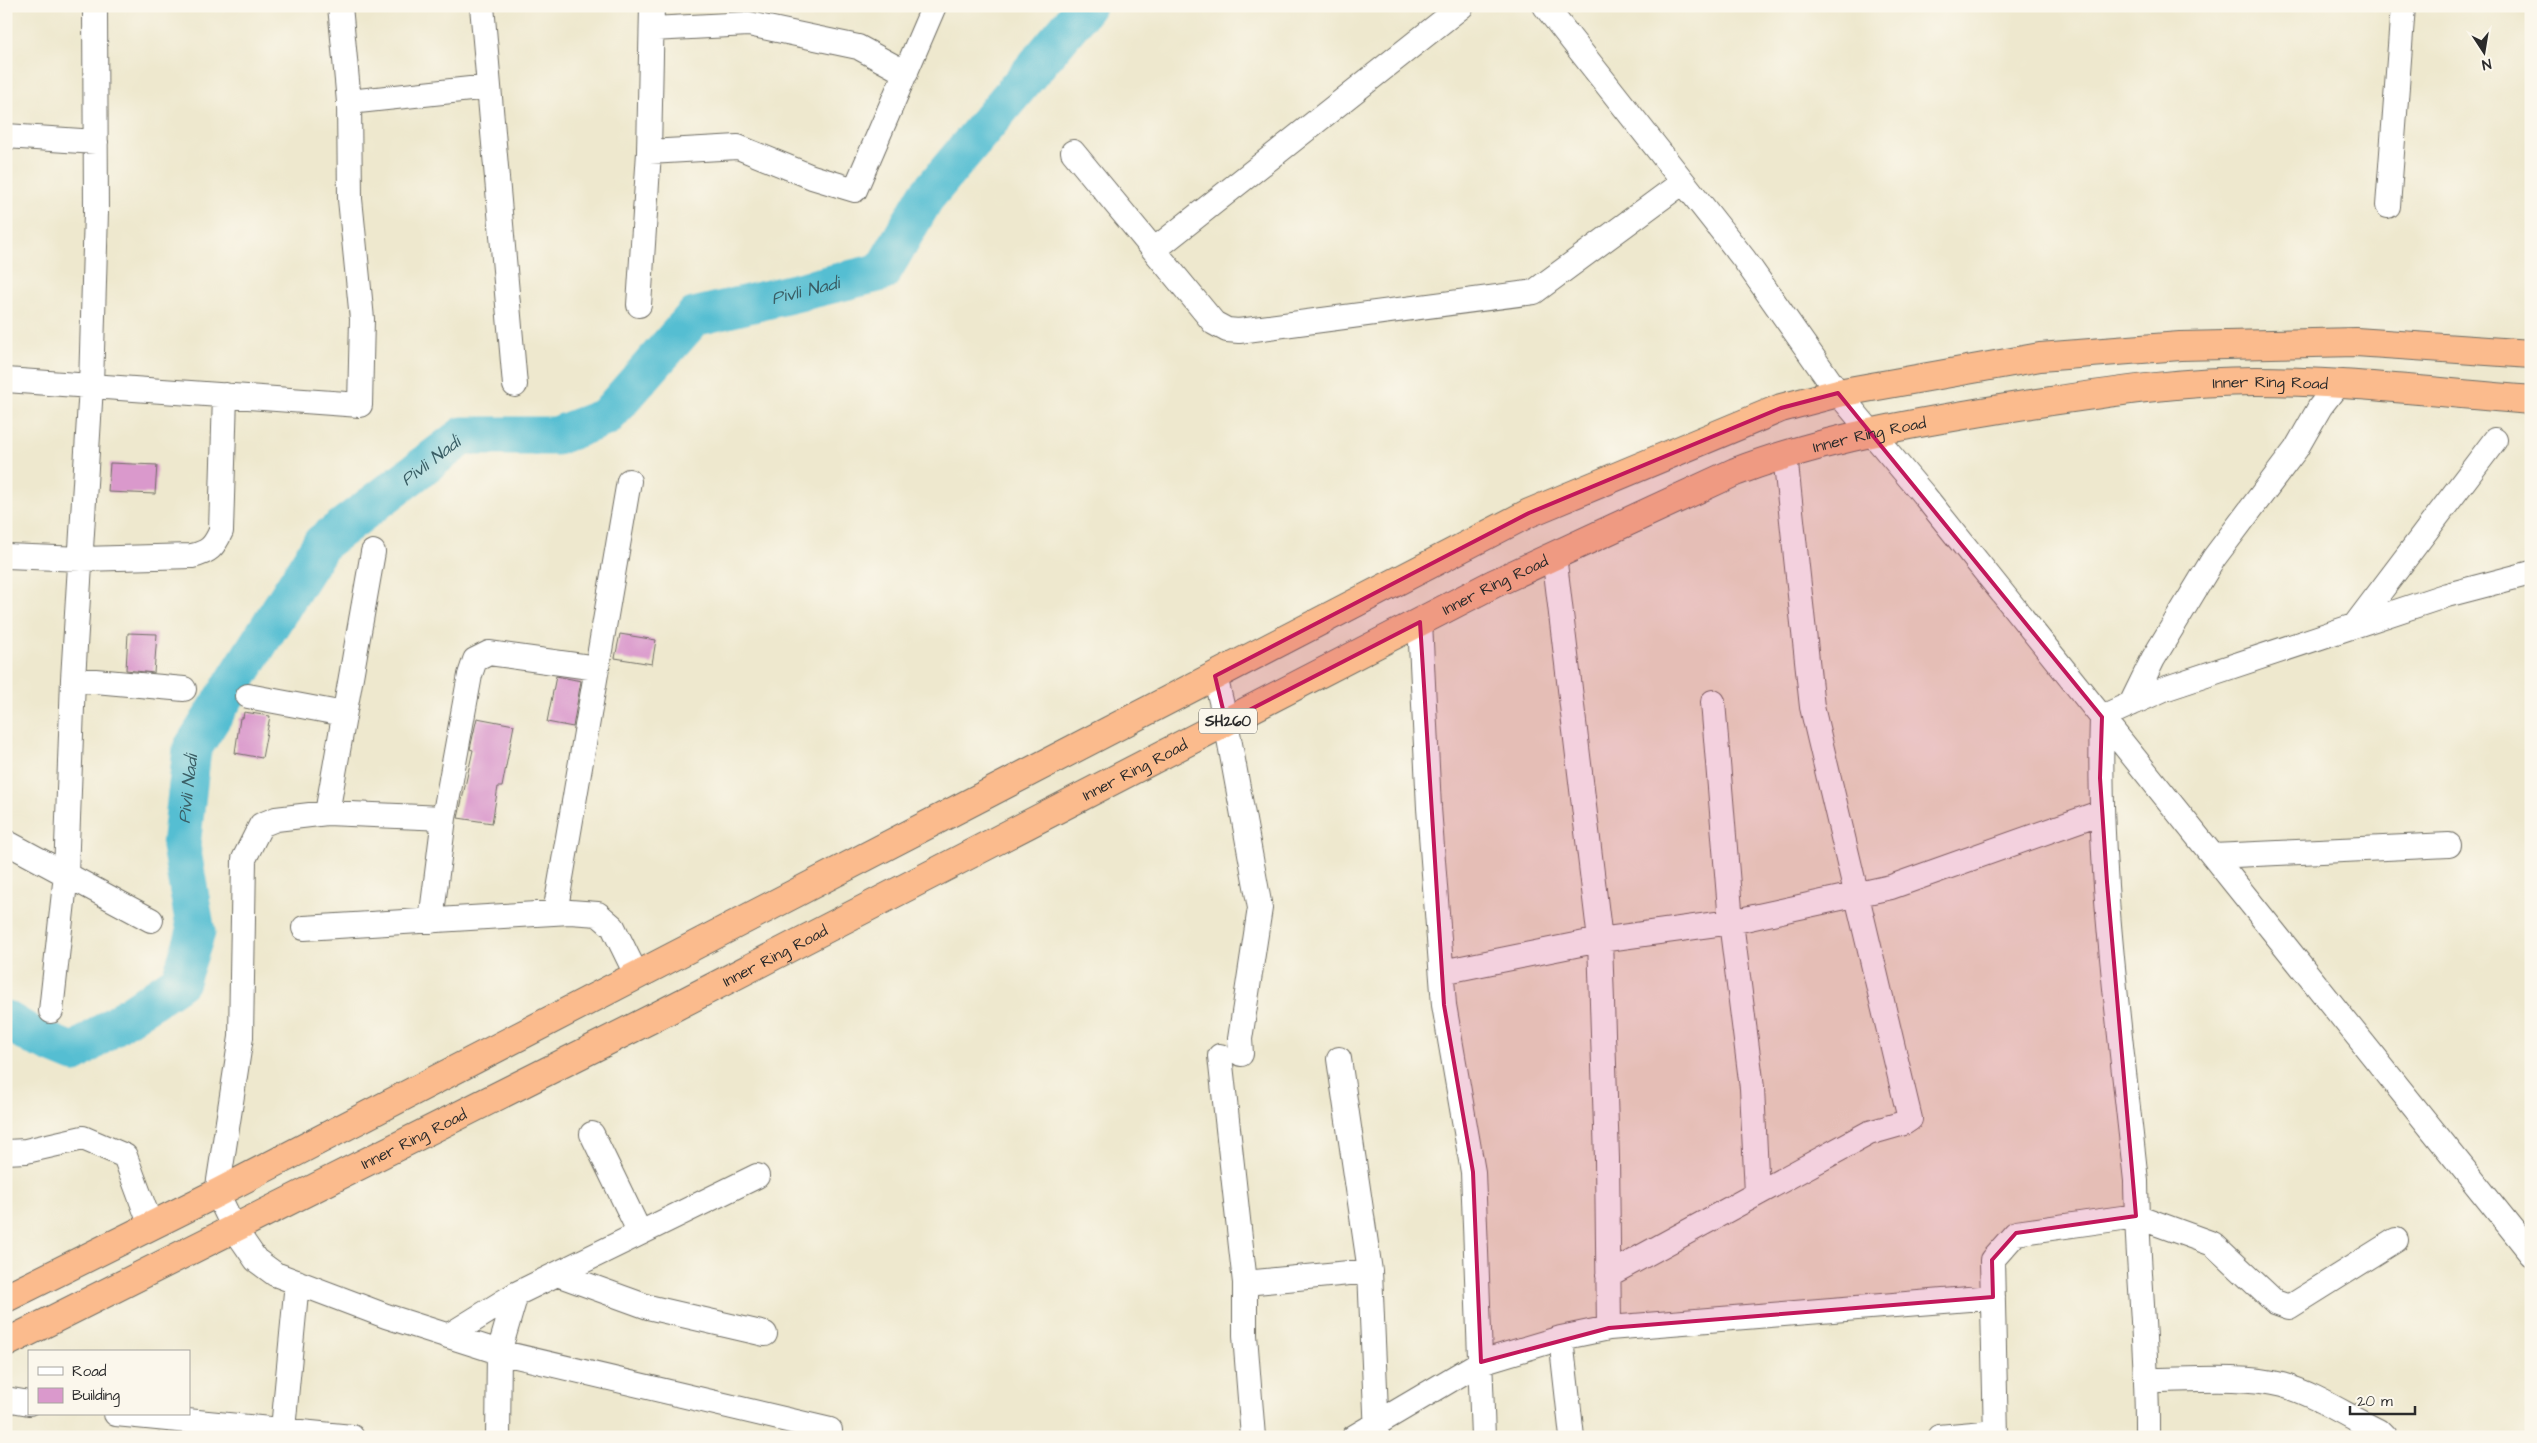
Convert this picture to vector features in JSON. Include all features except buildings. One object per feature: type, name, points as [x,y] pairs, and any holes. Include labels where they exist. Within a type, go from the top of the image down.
[{"type":"highway","name":"SH260","points":[[6,1298],[217,1193],[1529,513],[1781,408],[1838,393],[2040,357],[2180,346],[2356,342],[2531,354]]},
{"type":"highway","name":"Inner Ring Road","points":[[6,1343],[668,1011],[1420,622],[1554,555],[1735,472],[1785,455],[1913,422],[2157,385],[2255,381],[2337,385],[2531,400]]},
{"type":"street","points":[[51,1011],[66,874],[73,679],[82,559],[91,386],[96,142],[95,6]]},
{"type":"street","points":[[6,380],[360,405],[362,319],[350,199],[349,102],[340,6]]},
{"type":"street","points":[[482,6],[516,385]]},
{"type":"street","points":[[649,152],[738,147],[812,177],[855,190],[934,6]]},
{"type":"street","points":[[1154,250],[1462,6]]},
{"type":"street","points":[[1544,6],[1744,259],[1838,393],[2102,717],[2531,1252]]},
{"type":"street","points":[[2388,206],[2403,6]]},
{"type":"street","points":[[639,305],[649,152],[652,18],[749,24],[858,48],[906,73]]},
{"type":"street","points":[[349,102],[490,87]]},
{"type":"street","points":[[6,136],[96,142]]},
{"type":"street","points":[[1073,152],[1214,323],[1227,330],[1239,331],[1534,292],[1683,182]]},
{"type":"street","points":[[2131,704],[2153,660],[2214,558],[2296,450],[2320,407],[2337,385]]},
{"type":"street","points":[[6,556],[82,559],[192,556],[208,552],[216,542],[221,531],[226,395]]},
{"type":"street","points":[[2355,625],[2495,440]]},
{"type":"street","points":[[1608,1275],[1868,1133],[1904,1123],[1910,1119],[1854,894],[1812,707],[1785,455]]},
{"type":"street","points":[[555,913],[629,481]]},
{"type":"street","points":[[327,813],[373,552]]},
{"type":"street","points":[[1554,555],[1600,940],[1609,1328]]},
{"type":"street","points":[[2102,717],[2164,688],[2447,595],[2531,573]]},
{"type":"street","points":[[1420,622],[1429,808],[1444,1005],[1473,1172],[1481,1362],[1482,1437]]},
{"type":"street","points":[[431,920],[444,818],[470,675],[476,660],[489,653],[597,668]]},
{"type":"street","points":[[1214,676],[1226,722],[1260,908],[1240,1040],[1231,1055],[1245,1283],[1245,1335],[1253,1437]]},
{"type":"street","points":[[73,679],[184,689]]},
{"type":"street","points":[[248,696],[344,714]]},
{"type":"street","points":[[1713,702],[1731,922],[1752,1088],[1757,1194]]},
{"type":"street","points":[[2102,717],[2100,778],[2102,812],[2116,987],[2136,1181],[2136,1216],[2148,1380],[2147,1437]]},
{"type":"street","points":[[1442,972],[1600,940],[1731,922],[1890,887],[2102,812]]},
{"type":"street","points":[[444,818],[327,813],[276,819],[261,826],[244,859],[241,1037],[217,1193],[234,1228],[256,1260],[275,1274],[386,1316],[499,1352],[830,1430],[830,1437]]},
{"type":"street","points":[[6,842],[151,920]]},
{"type":"street","points":[[2213,856],[2449,845]]},
{"type":"street","points":[[304,928],[555,913],[598,914],[613,927],[637,976]]},
{"type":"street","points":[[1338,1059],[1370,1271],[1378,1430]]},
{"type":"street","points":[[592,1134],[640,1233]]},
{"type":"street","points":[[6,1152],[26,1151],[83,1138],[125,1156],[152,1226]]},
{"type":"street","points":[[448,1336],[516,1294],[757,1176]]},
{"type":"street","points":[[1939,1437],[1996,1434],[1992,1260],[2016,1233],[2136,1216],[2213,1244],[2275,1302],[2289,1306],[2396,1240]]},
{"type":"street","points":[[1245,1283],[1370,1271]]},
{"type":"street","points":[[557,1274],[648,1307],[765,1334]]},
{"type":"street","points":[[283,1429],[297,1282]]},
{"type":"street","points":[[498,1437],[499,1352],[516,1294]]},
{"type":"street","points":[[1354,1437],[1378,1430],[1481,1362],[1561,1338],[1609,1328],[1993,1297]]},
{"type":"street","points":[[1561,1338],[1572,1437]]},
{"type":"street","points":[[2148,1380],[2256,1380],[2280,1385],[2314,1398],[2378,1431],[2384,1437]]},
{"type":"street","points":[[6,1399],[28,1403]]},
{"type":"street","points":[[138,1416],[352,1437]]},
{"type":"highlighted area","points":[[1838,393],[2102,717],[2100,778],[2107,882],[2136,1216],[2016,1233],[1992,1260],[1993,1297],[1609,1328],[1481,1362],[1473,1172],[1444,1005],[1420,622],[1226,722],[1215,676],[1529,513],[1781,408]]},
{"type":"waterway","name":"Pivli Nadi","points":[[6,1020],[33,1036],[74,1053],[180,981],[196,932],[181,846],[192,749],[322,543],[463,436],[556,436],[606,417],[694,317],[882,272],[925,198],[1086,6]]}]
